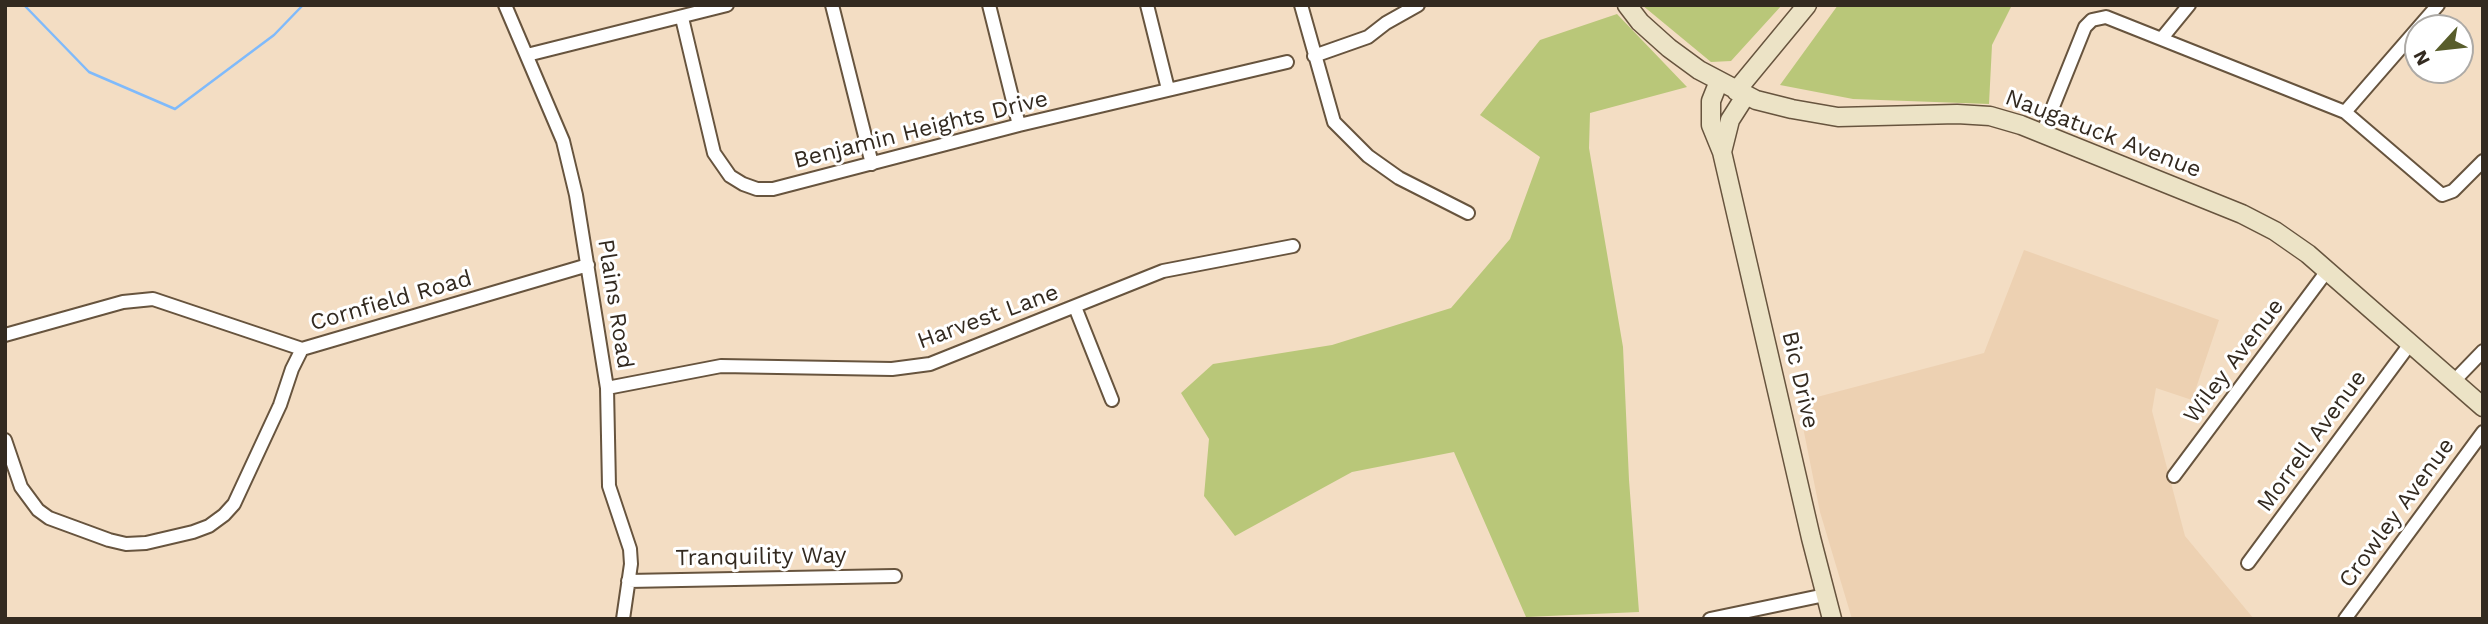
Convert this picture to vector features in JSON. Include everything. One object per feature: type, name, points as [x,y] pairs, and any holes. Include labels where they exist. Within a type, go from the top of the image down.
[{"type":"main road","name":"Naugatuck Avenue","points":[[1627,5],[1655,36],[1699,70],[1741,93],[1792,109],[1838,117],[1957,114],[1990,116],[2242,214],[2295,244],[2483,407]]},
{"type":"main road","name":"Bic Drive","points":[[1722,152],[1730,120],[1741,93],[1807,5]]},
{"type":"main road","name":"Bic Drive","points":[[1719,81],[1711,101],[1710,112],[1714,137],[1722,152],[1832,619]]},
{"type":"street","name":"Plains Road","points":[[505,5],[567,152],[589,265],[607,388],[609,486],[630,549],[631,564],[623,619]]},
{"type":"street","points":[[527,55],[727,5]]},
{"type":"street","points":[[832,5],[872,164]]},
{"type":"street","points":[[989,5],[1019,125]]},
{"type":"street","points":[[1147,5],[1168,89]]},
{"type":"street","points":[[1301,5],[1334,122],[1368,156],[1399,178],[1468,214]]},
{"type":"street","points":[[1314,56],[1368,37],[1418,5]]},
{"type":"street","points":[[2162,37],[2189,5]]},
{"type":"street","points":[[2345,111],[2438,5]]},
{"type":"street","points":[[2042,134],[2089,22],[2095,18],[2106,17],[2345,111],[2436,192],[2447,194],[2457,188],[2483,161]]},
{"type":"street","name":"Benjamin Heights Drive","points":[[682,18],[714,153],[730,176],[757,189],[773,189],[1019,125],[1287,62]]},
{"type":"street","name":"Harvest Lane","points":[[607,388],[721,366],[892,369],[919,366],[943,360],[1163,271],[1293,246]]},
{"type":"street","name":"Cornfield Road","points":[[5,335],[123,302],[153,299],[302,349],[589,265]]},
{"type":"street","name":"Wiley Avenue","points":[[2174,476],[2327,271]]},
{"type":"street","points":[[1075,307],[1112,400]]},
{"type":"street","name":"Morrell Avenue","points":[[2248,564],[2410,344]]},
{"type":"street","points":[[5,440],[21,487],[38,510],[49,518],[126,544],[146,543],[193,532],[209,526],[234,504],[302,349]]},
{"type":"street","points":[[2453,382],[2483,351]]},
{"type":"street","name":"Crowley Avenue","points":[[2345,619],[2483,432]]},
{"type":"street","name":"Tranquility Way","points":[[628,581],[895,576]]},
{"type":"street","points":[[1710,619],[1825,594]]},
{"type":"shaded area","points":[[2024,250],[2219,320],[2192,400],[2156,388],[2152,411],[2185,536],[2254,619],[1852,619],[1820,512],[1798,402],[1984,353]]},
{"type":"green space","points":[[1642,5],[1782,5],[1731,61],[1711,62]]},
{"type":"green space","points":[[1838,5],[2012,5],[1992,45],[1989,104],[1853,99],[1780,85]]},
{"type":"green space","points":[[1617,14],[1687,87],[1590,113],[1589,148],[1623,347],[1639,612],[1526,617],[1454,452],[1352,472],[1235,536],[1204,496],[1209,439],[1181,393],[1213,364],[1332,345],[1451,308],[1510,239],[1540,157],[1480,115],[1540,40]]},
{"type":"waterway","points":[[24,5],[89,72],[175,109],[274,35],[303,5]]}]
